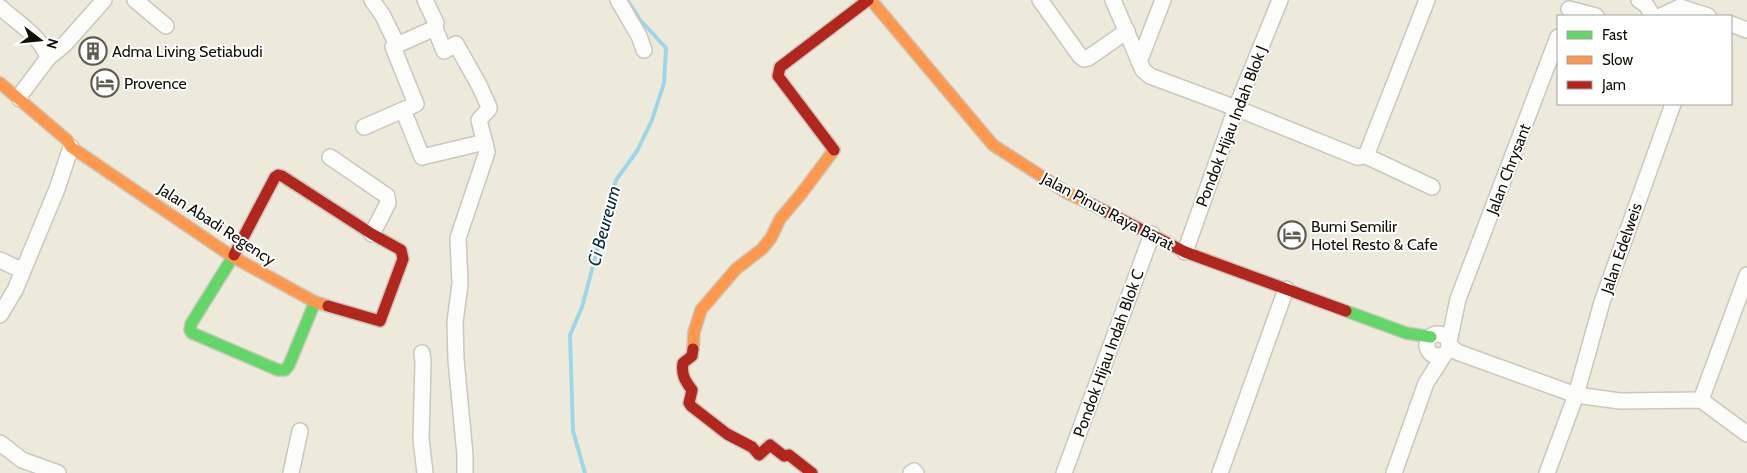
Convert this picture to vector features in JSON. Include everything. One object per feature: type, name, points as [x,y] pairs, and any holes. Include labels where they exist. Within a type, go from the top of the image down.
[{"type":"street","points":[[20,99],[21,94],[48,58],[65,44],[104,0]]},
{"type":"street","points":[[136,0],[166,26]]},
{"type":"street","points":[[372,0],[383,16],[396,45]]},
{"type":"street","points":[[425,0],[436,23],[435,28],[444,51],[456,44],[489,107],[479,120],[487,152],[458,238],[460,284],[455,322],[456,360],[465,455],[464,473]]},
{"type":"street","points":[[618,0],[639,36],[644,50]]},
{"type":"street","points":[[812,473],[789,455],[784,456],[770,445],[759,455],[752,447],[727,434],[691,406],[688,403],[692,390],[684,380],[681,370],[683,363],[692,356],[694,332],[701,310],[736,269],[762,249],[771,238],[780,219],[834,151],[833,147],[778,76],[778,70],[870,0]]},
{"type":"street","name":"Jalan Pinus Raya Barat","points":[[870,0],[993,145],[1069,194],[1185,252],[1406,333]]},
{"type":"street","points":[[1040,0],[1080,56],[1084,58],[1088,58],[1127,31]]},
{"type":"street","points":[[1113,0],[1139,62],[1143,70],[1150,76],[1236,108],[1357,157],[1366,156],[1432,187]]},
{"type":"street","points":[[1139,62],[1163,0]]},
{"type":"street","name":"Pondok Hijau Indah Blok J","points":[[1185,252],[1236,108],[1280,0]]},
{"type":"street","points":[[1366,156],[1427,0]]},
{"type":"street","points":[[1640,0],[1646,4],[1652,15]]},
{"type":"street","points":[[1663,15],[1682,3],[1706,15]]},
{"type":"street","points":[[0,8],[38,40],[45,48],[48,58]]},
{"type":"street","points":[[1569,8],[1593,15]]},
{"type":"street","points":[[1732,24],[1747,30]]},
{"type":"street","points":[[364,127],[416,104],[393,48],[435,28]]},
{"type":"street","name":"Jalan Chrysant","points":[[1441,346],[1450,310],[1458,299],[1557,40]]},
{"type":"street","name":"Jalan Abadi Regency","points":[[0,82],[67,140],[71,147],[233,257],[315,302],[380,321],[382,320],[403,256],[401,250],[372,234]]},
{"type":"street","name":"Jalan Edelweis","points":[[1547,473],[1576,395],[1602,302],[1673,105]]},
{"type":"street","points":[[403,110],[422,157],[485,142]]},
{"type":"street","points":[[2,306],[15,290],[57,189],[71,147]]},
{"type":"street","points":[[315,302],[289,365],[284,370],[278,370],[192,333],[190,330],[191,324],[233,257],[275,177],[278,175],[372,234],[389,199],[330,157]]},
{"type":"street","name":"Pondok Hijau Indah Blok C","points":[[1064,473],[1152,234]]},
{"type":"street","points":[[0,260],[23,271]]},
{"type":"street","points":[[1702,400],[1747,275]]},
{"type":"street","points":[[1220,473],[1286,289]]},
{"type":"street","points":[[1406,333],[1576,395],[1620,400],[1702,400],[1747,434]]},
{"type":"street","points":[[1394,473],[1441,346]]},
{"type":"street","points":[[422,353],[421,439],[425,473]]},
{"type":"street","points":[[291,473],[300,431]]},
{"type":"street","points":[[0,443],[22,460],[58,473]]},
{"type":"street","points":[[911,473],[914,471],[916,473]]},
{"type":"waterway","name":"Ci Beureum","points":[[585,473],[573,431],[570,335],[582,307],[616,180],[637,151],[652,120],[664,83],[666,48],[641,21],[627,0]]},
{"type":"traffic: fast","points":[[234,255],[191,324],[190,330],[192,333],[278,370],[285,370],[289,365],[315,302]]},
{"type":"traffic: fast","points":[[1346,311],[1406,333],[1431,337]]},
{"type":"traffic: slow","points":[[871,0],[993,145],[1069,194],[1093,205]]},
{"type":"traffic: slow","points":[[0,83],[67,140],[71,147],[233,257],[315,302],[328,306]]},
{"type":"traffic: slow","points":[[693,349],[694,332],[701,310],[736,269],[762,249],[771,238],[780,219],[834,150]]},
{"type":"traffic: jam","points":[[834,150],[778,76],[780,67],[868,0]]},
{"type":"traffic: jam","points":[[234,255],[275,177],[278,175],[282,176],[372,234],[401,250],[403,259],[380,321],[328,306]]},
{"type":"traffic: jam","points":[[1093,205],[1185,252],[1346,311]]},
{"type":"traffic: jam","points":[[693,349],[692,356],[683,363],[684,377],[692,390],[689,403],[691,406],[727,434],[752,447],[759,455],[770,445],[784,456],[789,455],[812,473]]},
{"type":"place","name":"Adma Living Setiabudi","points":[[93,51]]},
{"type":"place","name":"Provence","points":[[105,83]]},
{"type":"place","name":"Bumi Semilir Hotel Resto & Cafe","points":[[1292,235]]}]
